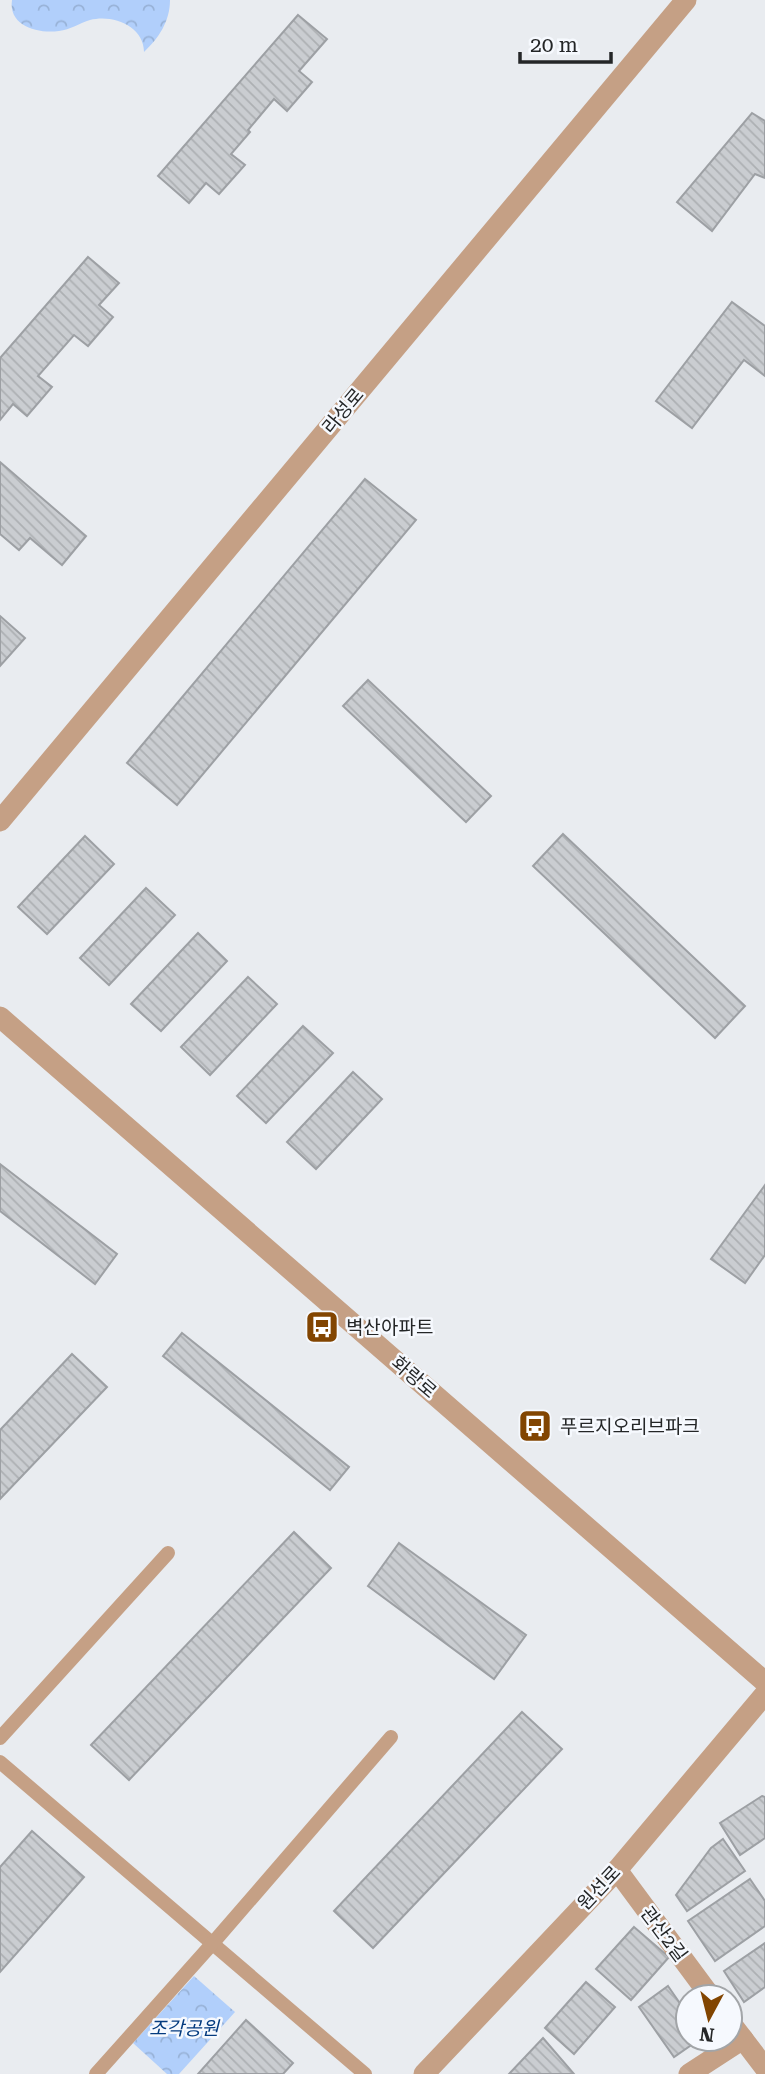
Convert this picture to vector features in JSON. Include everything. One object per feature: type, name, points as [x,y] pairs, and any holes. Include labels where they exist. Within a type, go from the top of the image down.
[{"type":"street","name":"라성로","points":[[0,821],[686,0]]},
{"type":"street","name":"화랑로","points":[[0,1017],[765,1682]]},
{"type":"street","name":"원선로","points":[[424,2074],[617,1870],[765,1695]]},
{"type":"street","name":"관산2길","points":[[617,1870],[702,1983]]},
{"type":"street","points":[[744,2040],[765,2068]]},
{"type":"street","points":[[689,2074],[711,2053]]},
{"type":"lane","points":[[0,1738],[168,1553]]},
{"type":"lane","points":[[96,2074],[391,1737]]},
{"type":"lane","points":[[0,1762],[365,2074]]},
{"type":"green space","points":[[12,0],[170,0],[163,29],[144,52],[139,35],[126,24],[99,19],[59,31],[42,31],[20,22],[12,9]]},
{"type":"green space","name":"조각공원","points":[[194,1976],[235,2012],[179,2074],[167,2074],[133,2043]]},
{"type":"building","points":[[298,15],[327,39],[299,71],[312,82],[287,111],[274,99],[248,130],[250,132],[231,154],[245,165],[219,194],[206,183],[189,203],[158,176]]},
{"type":"building","points":[[752,113],[765,121],[765,178],[755,174],[712,231],[677,202]]},
{"type":"building","points":[[88,257],[119,283],[99,305],[113,317],[88,346],[74,335],[38,376],[52,387],[27,416],[13,404],[0,420],[0,358]]},
{"type":"building","points":[[732,302],[765,326],[765,376],[744,360],[692,428],[656,401]]},
{"type":"building","points":[[0,462],[86,536],[62,565],[30,538],[19,550],[0,534]]},
{"type":"building","points":[[365,479],[416,520],[177,805],[127,763]]},
{"type":"building","points":[[0,616],[25,638],[0,666]]},
{"type":"building","points":[[368,680],[491,796],[466,822],[343,706]]},
{"type":"building","points":[[563,834],[745,1006],[715,1038],[533,866]]},
{"type":"building","points":[[85,836],[114,864],[47,934],[18,907]]},
{"type":"building","points":[[146,888],[175,915],[109,985],[80,958]]},
{"type":"building","points":[[198,933],[227,961],[161,1031],[131,1004]]},
{"type":"building","points":[[248,977],[277,1004],[210,1075],[181,1047]]},
{"type":"building","points":[[303,1026],[333,1053],[266,1123],[237,1096]]},
{"type":"building","points":[[353,1072],[382,1099],[316,1169],[287,1142]]},
{"type":"building","points":[[0,1164],[117,1254],[95,1284],[0,1211]]},
{"type":"building","points":[[765,1185],[765,1255],[745,1283],[711,1259]]},
{"type":"building","points":[[182,1333],[349,1467],[330,1490],[163,1356]]},
{"type":"building","points":[[72,1354],[107,1387],[0,1499],[0,1430]]},
{"type":"building","points":[[294,1532],[331,1568],[129,1780],[91,1745]]},
{"type":"building","points":[[399,1543],[526,1635],[494,1679],[368,1586]]},
{"type":"building","points":[[522,1712],[562,1749],[373,1948],[334,1911]]},
{"type":"building","points":[[762,1796],[765,1797],[765,1838],[740,1855],[720,1823]]},
{"type":"building","points":[[32,1831],[84,1877],[0,1972],[0,1867]]},
{"type":"building","points":[[723,1839],[745,1871],[687,1911],[676,1895],[711,1848]]},
{"type":"building","points":[[750,1879],[765,1901],[765,1926],[715,1961],[688,1921]]},
{"type":"building","points":[[634,1927],[669,1957],[631,2000],[596,1969]]},
{"type":"building","points":[[765,1943],[765,1987],[744,2002],[744,1983],[732,1983],[724,1971]]},
{"type":"building","points":[[586,1982],[615,2007],[574,2054],[545,2028]]},
{"type":"building","points":[[668,1986],[674,1995],[674,2053],[680,2053],[674,2057],[639,2007]]},
{"type":"building","points":[[246,2020],[293,2063],[283,2074],[198,2074]]},
{"type":"building","points":[[543,2038],[574,2074],[509,2074]]},
{"type":"place","name":"벽산아파트","points":[[322,1327]]},
{"type":"place","name":"푸르지오리브파크","points":[[535,1426]]}]
